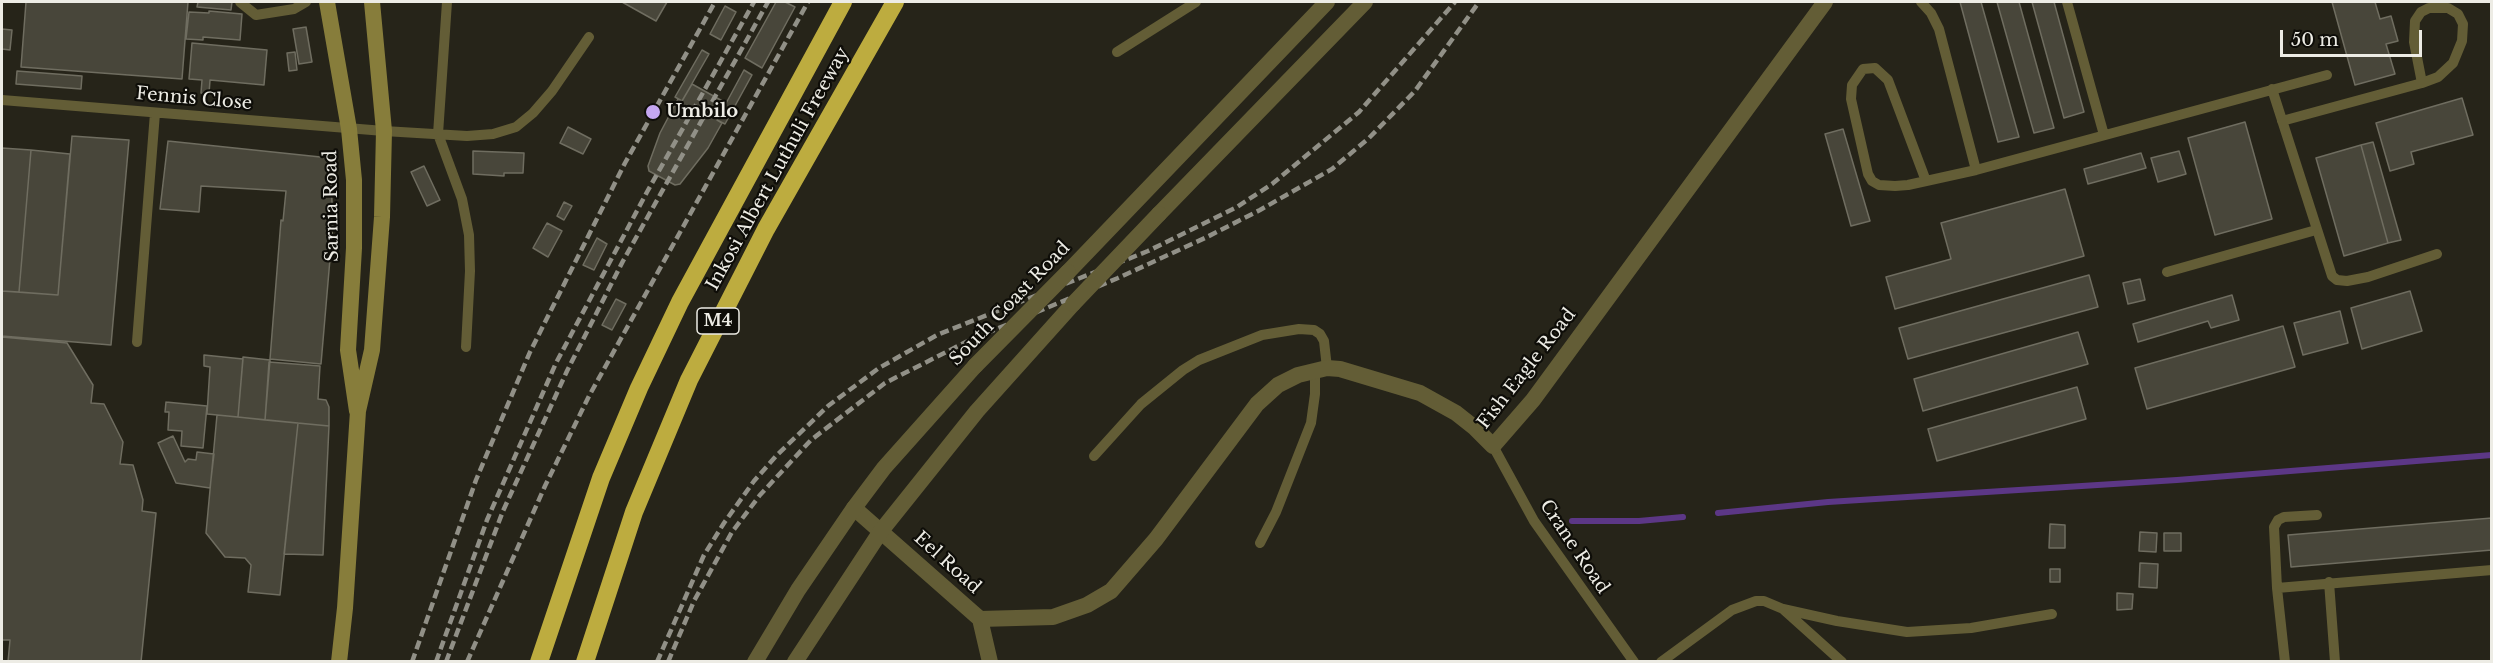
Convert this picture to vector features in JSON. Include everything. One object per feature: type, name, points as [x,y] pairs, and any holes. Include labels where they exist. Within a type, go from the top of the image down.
[{"type":"highway","name":"Inkosi Albert Luthuli Freeway","points":[[539,662],[601,478],[639,388],[680,302],[843,2]]},
{"type":"highway","name":"Inkosi Albert Luthuli Freeway","points":[[585,662],[634,512],[688,380],[766,229],[895,2]]},
{"type":"main road","name":"Sarnia Road","points":[[327,2],[349,129],[354,192],[354,249],[348,350],[357,411],[345,608],[339,662]]},
{"type":"main road","name":"Sarnia Road","points":[[357,411],[372,350],[382,217],[384,131],[372,2]]},
{"type":"street","name":"South Coast Road","points":[[755,662],[798,590],[890,460],[975,366],[1327,2]]},
{"type":"street","points":[[795,662],[881,531],[977,411],[1073,304],[1365,2]]},
{"type":"street","name":"Fish Eagle Road","points":[[1321,369],[1347,370],[1420,393],[1456,413],[1493,446],[1533,400],[1825,2]]},
{"type":"street","points":[[980,619],[1053,616],[1087,605],[1111,591],[1156,538],[1257,404],[1278,385],[1298,375],[1321,369]]},
{"type":"street","name":"Eel Road","points":[[854,508],[980,619],[990,662]]},
{"type":"lane","points":[[240,2],[256,15],[294,9],[306,2]]},
{"type":"lane","points":[[447,2],[438,134],[462,199],[469,235],[470,271],[466,347]]},
{"type":"lane","points":[[1117,52],[1196,2]]},
{"type":"lane","points":[[1922,2],[1931,13],[1939,30],[1976,170]]},
{"type":"lane","points":[[2067,2],[2104,135]]},
{"type":"lane","points":[[2282,121],[2422,83],[2446,70],[2458,53],[2463,24],[2458,14],[2448,8],[2429,8],[2421,12],[2415,21],[2414,42],[2422,83]]},
{"type":"lane","name":"Fennis Close","points":[[2,100],[349,129],[467,136],[493,134],[516,127],[533,113],[552,91],[588,37]]},
{"type":"lane","points":[[1926,181],[1888,80],[1875,68],[1863,69],[1852,85],[1851,99],[1870,179],[1879,185],[1895,186],[1926,181],[1976,170],[2327,75]]},
{"type":"lane","points":[[2272,89],[2331,275],[2337,280],[2347,281],[2368,277],[2437,254]]},
{"type":"lane","points":[[136,342],[155,113]]},
{"type":"lane","points":[[2167,272],[2316,230]]},
{"type":"lane","points":[[1094,456],[1141,404],[1199,360],[1262,335],[1292,330],[1314,330],[1324,341],[1311,423],[1276,512],[1260,543]]},
{"type":"lane","name":"Crane Road","points":[[1493,446],[1534,521],[1634,662]]},
{"type":"lane","points":[[2285,662],[2273,532],[2275,524],[2284,518],[2317,515]]},
{"type":"lane","points":[[2277,588],[2492,570]]},
{"type":"lane","points":[[2329,582],[2335,662]]},
{"type":"lane","points":[[1661,662],[1732,610],[1748,602],[1764,601],[1782,609],[1880,629],[1915,632],[1971,628],[2052,614]]},
{"type":"lane","points":[[1782,609],[1842,662]]},
{"type":"building","points":[[26,2],[188,2],[182,79],[21,67]]},
{"type":"building","points":[[198,2],[232,2],[231,10],[197,7]]},
{"type":"building","points":[[622,2],[667,2],[656,21]]},
{"type":"building","points":[[776,2],[785,2],[795,7],[762,68],[745,58]]},
{"type":"building","points":[[1960,2],[1981,2],[2019,137],[1998,142]]},
{"type":"building","points":[[1997,2],[2019,2],[2054,128],[2034,133]]},
{"type":"building","points":[[2032,2],[2054,2],[2084,112],[2064,118]]},
{"type":"building","points":[[2332,2],[2375,2],[2380,19],[2391,16],[2398,41],[2386,44],[2395,74],[2355,85]]},
{"type":"building","points":[[725,6],[736,12],[721,40],[710,34]]},
{"type":"building","points":[[209,11],[242,14],[240,40],[203,37],[203,40],[186,39],[189,12],[209,13]]},
{"type":"building","points":[[306,27],[312,62],[299,64],[293,29]]},
{"type":"building","points":[[2,29],[12,30],[10,50],[2,49]]},
{"type":"building","points":[[192,43],[267,50],[264,85],[210,80],[209,94],[201,93],[202,80],[189,79]]},
{"type":"building","points":[[702,50],[709,54],[682,101],[675,97]]},
{"type":"building","points":[[295,52],[297,70],[289,71],[287,53]]},
{"type":"building","points":[[744,70],[752,75],[725,124],[717,120]]},
{"type":"building","points":[[17,71],[82,76],[81,89],[16,84]]},
{"type":"building","points":[[692,84],[726,103],[717,120],[722,123],[708,148],[680,184],[675,185],[649,171],[648,166],[660,133],[678,99],[682,101]]},
{"type":"building","points":[[2462,98],[2473,135],[2411,152],[2414,164],[2390,171],[2376,123]]},
{"type":"building","points":[[2245,122],[2272,219],[2215,235],[2188,138]]},
{"type":"building","points":[[568,127],[591,139],[583,154],[560,143]]},
{"type":"building","points":[[1843,129],[1870,221],[1851,226],[1825,134]]},
{"type":"building","points":[[72,136],[129,140],[111,345],[2,336],[2,291],[58,295]]},
{"type":"building","points":[[168,141],[330,158],[333,224],[321,364],[270,359],[281,220],[283,221],[286,191],[201,186],[199,212],[160,209]]},
{"type":"building","points":[[2373,142],[2401,240],[2388,243],[2361,145]]},
{"type":"building","points":[[2361,145],[2388,243],[2344,256],[2316,158]]},
{"type":"building","points":[[2,148],[31,150],[19,292],[2,291]]},
{"type":"building","points":[[31,150],[70,154],[58,295],[19,292]]},
{"type":"building","points":[[473,151],[524,153],[523,173],[504,173],[504,176],[473,174]]},
{"type":"building","points":[[2179,151],[2186,174],[2158,182],[2151,158]]},
{"type":"building","points":[[2141,153],[2146,168],[2088,184],[2084,169]]},
{"type":"building","points":[[424,166],[440,200],[427,206],[411,172]]},
{"type":"building","points":[[2065,189],[2084,256],[1895,309],[1886,277],[1951,259],[1941,223]]},
{"type":"building","points":[[564,202],[572,206],[564,220],[557,216]]},
{"type":"building","points":[[547,223],[562,231],[548,257],[533,248]]},
{"type":"building","points":[[597,238],[607,244],[594,270],[583,265]]},
{"type":"building","points":[[2089,275],[2098,307],[1908,359],[1899,328]]},
{"type":"building","points":[[2140,279],[2145,300],[2128,304],[2123,283]]},
{"type":"building","points":[[2410,291],[2422,331],[2362,349],[2351,308]]},
{"type":"building","points":[[2232,295],[2239,320],[2211,328],[2208,321],[2138,342],[2133,324]]},
{"type":"building","points":[[616,299],[626,304],[612,330],[602,325]]},
{"type":"building","points":[[2340,311],[2348,343],[2303,355],[2294,323]]},
{"type":"building","points":[[2283,326],[2295,367],[2147,409],[2135,368]]},
{"type":"building","points":[[2078,332],[2088,364],[1923,411],[1914,379]]},
{"type":"building","points":[[2,337],[67,343],[93,385],[91,403],[104,404],[123,442],[120,464],[133,465],[143,500],[142,511],[156,513],[141,662],[8,662],[10,640],[2,640]]},
{"type":"building","points":[[204,355],[243,359],[238,417],[207,414],[210,367],[204,366]]},
{"type":"building","points":[[243,357],[270,360],[265,420],[238,417]]},
{"type":"building","points":[[269,362],[320,366],[318,399],[326,400],[329,407],[329,426],[265,420]]},
{"type":"building","points":[[2077,387],[2086,419],[1937,461],[1928,429]]},
{"type":"building","points":[[166,402],[207,406],[203,448],[181,446],[182,431],[168,430],[169,412],[165,412]]},
{"type":"building","points":[[217,415],[298,423],[280,595],[248,592],[251,565],[245,558],[225,557],[206,533]]},
{"type":"building","points":[[298,423],[329,426],[323,555],[284,554]]},
{"type":"building","points":[[173,436],[185,462],[188,459],[196,460],[197,452],[214,454],[210,488],[176,483],[158,443]]},
{"type":"building","points":[[2492,518],[2492,550],[2291,567],[2288,535]]},
{"type":"building","points":[[2050,524],[2065,525],[2065,548],[2049,548]]},
{"type":"building","points":[[2140,532],[2157,533],[2156,552],[2139,551]]},
{"type":"building","points":[[2164,533],[2181,533],[2181,551],[2164,551]]},
{"type":"building","points":[[2140,563],[2158,564],[2157,588],[2139,587]]},
{"type":"building","points":[[2050,569],[2060,569],[2060,582],[2050,582]]},
{"type":"building","points":[[2117,593],[2133,594],[2132,609],[2117,610]]},
{"type":"waterway","points":[[1718,513],[1828,502],[2177,480],[2492,455]]},
{"type":"waterway","points":[[1572,521],[1639,521],[1683,517]]},
{"type":"railway","points":[[412,662],[476,480],[530,352],[625,163],[715,2]]},
{"type":"railway","points":[[436,662],[487,520],[556,363],[647,192],[754,2]]},
{"type":"railway","points":[[446,662],[503,511],[567,371],[623,261],[768,2]]},
{"type":"railway","points":[[467,662],[545,486],[589,396],[808,2]]},
{"type":"railway","points":[[657,662],[704,555],[724,523],[754,481],[777,455],[828,406],[879,368],[937,335],[1148,251],[1237,207],[1272,184],[1359,112],[1455,2]]},
{"type":"railway","points":[[668,662],[694,601],[732,532],[760,495],[811,440],[885,383],[968,341],[1118,278],[1205,238],[1332,169],[1369,138],[1415,91],[1479,2]]},
{"type":"place","name":"Umbilo","points":[[653,112]]}]
